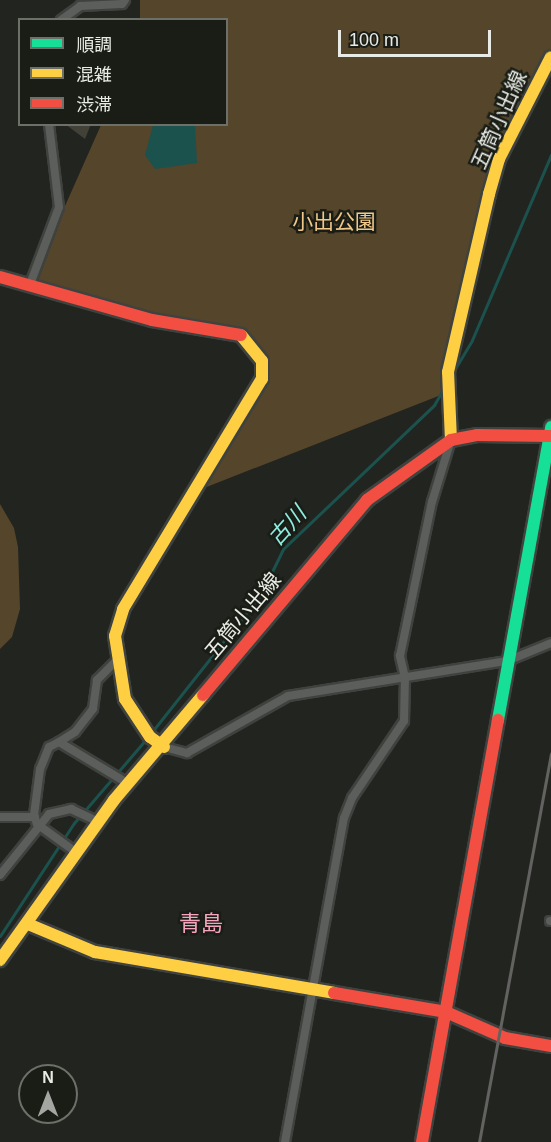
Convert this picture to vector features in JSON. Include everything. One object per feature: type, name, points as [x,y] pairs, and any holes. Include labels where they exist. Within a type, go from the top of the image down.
[{"type":"street","points":[[64,18],[80,6],[122,4],[125,0]]},
{"type":"street","name":"五筒小出線","points":[[0,960],[129,784],[164,747],[227,665],[367,500],[451,440],[448,372],[489,194],[499,159],[551,57]]},
{"type":"street","points":[[29,287],[59,207],[49,126]]},
{"type":"street","points":[[0,277],[152,320],[230,330],[246,338],[262,361],[262,379],[123,609],[115,636],[116,661],[132,713],[164,747],[187,753],[288,696],[507,661],[551,643]]},
{"type":"street","points":[[285,1142],[344,818],[352,798],[404,721],[405,678],[400,656],[432,502],[451,440],[477,435],[550,432],[422,1142]]},
{"type":"street","points":[[36,821],[40,769],[49,747],[75,732],[93,709],[97,680],[116,661]]},
{"type":"street","points":[[59,742],[129,784]]},
{"type":"street","points":[[0,875],[36,821],[49,814],[71,809],[99,822]]},
{"type":"street","points":[[0,817],[36,821],[77,854]]},
{"type":"street","points":[[28,924],[60,941],[95,952],[311,991],[446,1012],[505,1038],[551,1046]]},
{"type":"green space","name":"小出公園","points":[[140,0],[551,0],[551,57],[499,159],[446,393],[199,490],[262,379],[262,360],[246,338],[152,320],[29,287],[101,126],[228,126],[228,18],[140,18]]},
{"type":"green space","points":[[0,504],[14,528],[18,547],[20,609],[12,637],[0,649]]},
{"type":"water","points":[[153,126],[195,126],[197,163],[155,169],[145,155]]},
{"type":"building","points":[[68,126],[90,126],[85,139]]},
{"type":"waterway","name":"古川","points":[[453,372],[472,340],[551,155]]},
{"type":"waterway","name":"古川","points":[[151,733],[261,594],[283,549],[434,405],[444,388]]},
{"type":"waterway","name":"古川","points":[[0,936],[74,823],[147,738]]},
{"type":"railway","points":[[479,1142],[551,754]]},
{"type":"traffic: fast","points":[[498,720],[551,427]]},
{"type":"traffic: slow","points":[[451,440],[448,372],[489,194],[499,159],[551,57]]},
{"type":"traffic: slow","points":[[164,747],[150,737],[125,699],[115,636],[123,609],[262,379],[262,361],[241,335]]},
{"type":"traffic: slow","points":[[0,960],[114,800],[203,695]]},
{"type":"traffic: slow","points":[[28,924],[95,952],[334,993]]},
{"type":"traffic: jam","points":[[0,277],[152,320],[241,335]]},
{"type":"traffic: jam","points":[[203,695],[367,500],[451,440],[477,435],[550,436]]},
{"type":"traffic: jam","points":[[422,1142],[498,720]]},
{"type":"traffic: jam","points":[[334,993],[446,1012],[505,1038],[551,1046]]},
{"type":"district","name":"青島","points":[[201,924]]}]
